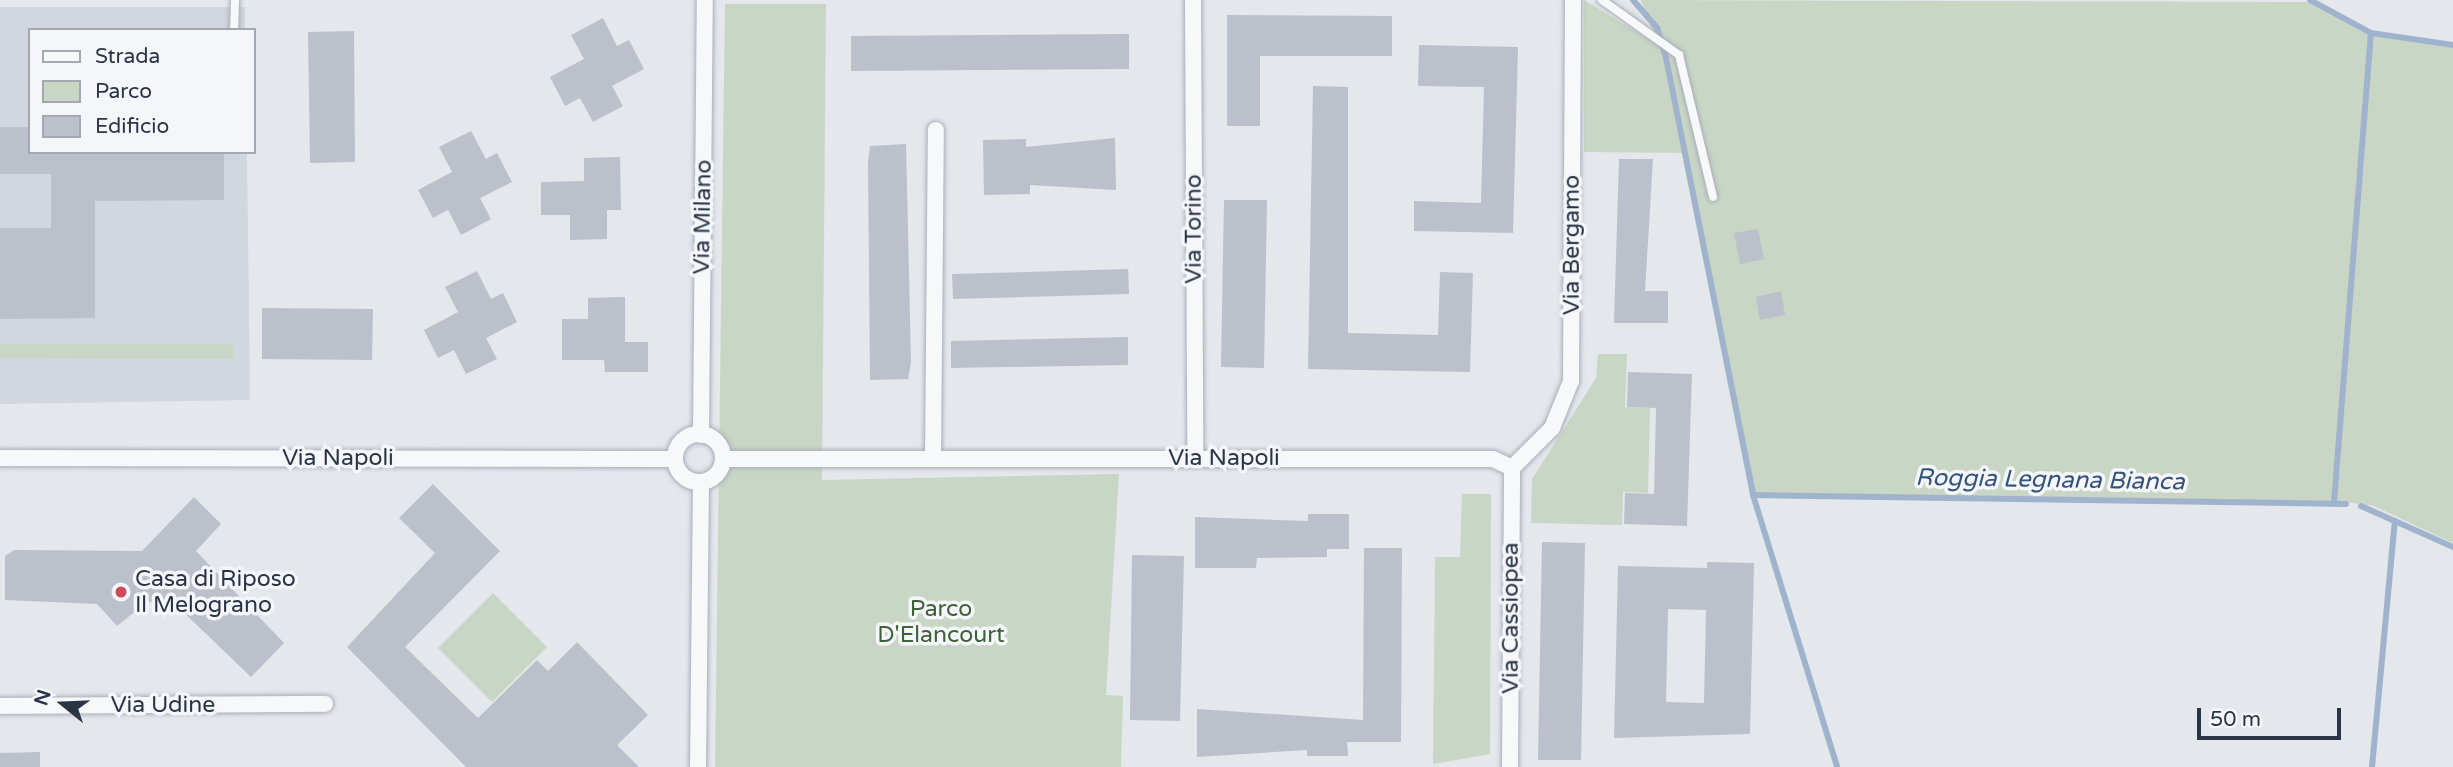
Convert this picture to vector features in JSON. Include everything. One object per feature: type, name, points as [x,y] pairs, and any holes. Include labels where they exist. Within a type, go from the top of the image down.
[{"type":"street","name":"Via Milano","points":[[701,435],[705,0]]},
{"type":"street","name":"Via Torino","points":[[1193,0],[1195,457]]},
{"type":"street","name":"Via Bergamo","points":[[1511,468],[1552,428],[1571,381],[1573,0]]},
{"type":"street","points":[[933,459],[936,130]]},
{"type":"street","points":[[701,435],[716,442],[723,459],[716,475],[701,482],[683,476],[675,458],[682,441],[701,435]]},
{"type":"street","name":"Via Napoli","points":[[0,458],[675,458]]},
{"type":"street","name":"Via Napoli","points":[[723,459],[1493,459],[1511,468]]},
{"type":"street","name":"Via Cassiopea","points":[[1510,767],[1511,468]]},
{"type":"street","points":[[698,767],[701,482]]},
{"type":"street","name":"Via Udine","points":[[0,706],[325,704]]},
{"type":"lane","points":[[234,28],[235,0]]},
{"type":"lane","points":[[1602,0],[1676,50],[1713,197]]},
{"type":"shaded area","points":[[0,7],[245,7],[245,28],[28,28],[28,154],[247,154],[250,400],[0,404]]},
{"type":"green space","points":[[1584,0],[1658,45],[1641,0],[2307,2],[2370,36],[2453,48],[2453,543],[2374,506],[2345,502],[1750,496],[1682,153],[1584,152]]},
{"type":"green space","name":"Parco D'Elancourt","points":[[725,4],[826,4],[822,480],[1119,474],[1106,695],[1123,696],[1121,767],[715,767]]},
{"type":"green space","points":[[0,344],[233,344],[233,359],[0,358]]},
{"type":"green space","points":[[1598,354],[1627,354],[1625,407],[1650,408],[1648,493],[1623,492],[1622,525],[1531,523],[1532,479],[1596,378]]},
{"type":"green space","points":[[1462,494],[1491,494],[1490,754],[1433,764],[1435,557],[1460,557]]},
{"type":"green space","points":[[493,593],[547,647],[492,702],[438,648]]},
{"type":"building","points":[[1227,15],[1392,16],[1392,56],[1260,56],[1260,126],[1227,126]]},
{"type":"building","points":[[603,18],[617,46],[629,40],[644,69],[612,86],[623,106],[593,122],[580,98],[565,106],[550,77],[584,59],[571,35]]},
{"type":"building","points":[[354,31],[355,162],[310,163],[308,32]]},
{"type":"building","points":[[1129,34],[1129,69],[851,71],[851,36]]},
{"type":"building","points":[[1419,45],[1518,47],[1513,233],[1414,231],[1414,201],[1481,203],[1484,87],[1418,86]]},
{"type":"building","points":[[1313,86],[1348,87],[1348,333],[1438,335],[1440,272],[1473,273],[1470,372],[1308,369]]},
{"type":"building","points":[[0,127],[28,127],[28,154],[224,154],[224,200],[95,201],[95,318],[0,319],[0,228],[51,228],[51,174],[0,174]]},
{"type":"building","points":[[471,131],[486,159],[497,153],[512,182],[480,198],[491,219],[461,235],[448,210],[433,218],[418,190],[452,172],[439,147]]},
{"type":"building","points":[[1115,138],[1116,190],[1030,185],[1030,194],[984,195],[983,140],[1026,139],[1026,147]]},
{"type":"building","points":[[906,144],[911,362],[908,379],[870,380],[870,146]]},
{"type":"building","points":[[620,157],[621,210],[607,210],[607,239],[570,240],[570,215],[541,215],[541,182],[584,181],[584,158]]},
{"type":"building","points":[[1619,159],[1653,159],[1645,291],[1668,291],[1668,323],[1614,323]]},
{"type":"building","points":[[1224,200],[1267,200],[1264,368],[1221,367]]},
{"type":"building","points":[[1758,229],[1764,259],[1740,264],[1734,233]]},
{"type":"building","points":[[1128,269],[1129,294],[953,299],[952,274]]},
{"type":"building","points":[[477,271],[491,299],[503,293],[517,322],[486,338],[497,359],[466,374],[454,350],[438,358],[424,330],[458,312],[445,287]]},
{"type":"building","points":[[1781,291],[1785,315],[1760,320],[1756,297]]},
{"type":"building","points":[[625,297],[625,342],[648,342],[648,372],[605,372],[604,360],[562,360],[562,319],[588,319],[588,298]]},
{"type":"building","points":[[262,308],[373,309],[372,360],[262,359]]},
{"type":"building","points":[[1128,337],[1128,365],[951,368],[951,341]]},
{"type":"building","points":[[1628,372],[1692,374],[1687,526],[1624,524],[1625,493],[1654,494],[1656,408],[1627,407]]},
{"type":"building","points":[[433,484],[500,551],[405,647],[478,718],[537,660],[548,671],[577,642],[648,715],[617,745],[639,767],[466,767],[347,647],[435,553],[399,518]]},
{"type":"building","name":"Casa di Riposo Il Melograno","points":[[194,497],[221,524],[196,551],[284,643],[251,677],[175,604],[147,602],[117,626],[97,604],[5,600],[5,556],[14,550],[142,551]]},
{"type":"building","points":[[1308,514],[1349,514],[1349,549],[1327,549],[1327,557],[1257,558],[1256,568],[1195,568],[1195,517],[1308,521]]},
{"type":"building","points":[[1542,542],[1585,543],[1581,760],[1538,760]]},
{"type":"building","points":[[1364,548],[1402,548],[1401,742],[1347,742],[1348,756],[1307,756],[1307,750],[1197,757],[1197,709],[1363,720]]},
{"type":"building","points":[[1132,555],[1184,556],[1180,721],[1130,720]]},
{"type":"building","points":[[1707,562],[1754,563],[1750,734],[1614,738],[1618,566],[1707,568]],"holes":[[[1668,609],[1706,610],[1704,703],[1666,702]]]},
{"type":"building","points":[[40,752],[40,767],[0,767],[0,753]]},
{"type":"waterway","name":"Roggia Legnana Bianca","points":[[1633,0],[1657,28],[1666,58],[1753,495],[1837,767]]},
{"type":"waterway","points":[[2310,0],[2371,33],[2453,45]]},
{"type":"waterway","points":[[2334,502],[2371,33]]},
{"type":"waterway","name":"Roggia Legnana Bianca","points":[[1753,495],[2346,504]]},
{"type":"waterway","name":"Roggia Legnana Bianca","points":[[2361,506],[2453,547]]},
{"type":"waterway","name":"Roggia Legnana Bianca","points":[[2372,767],[2395,521]]},
{"type":"place","name":"Casa di Riposo Il Melograno","points":[[121,592]]}]
